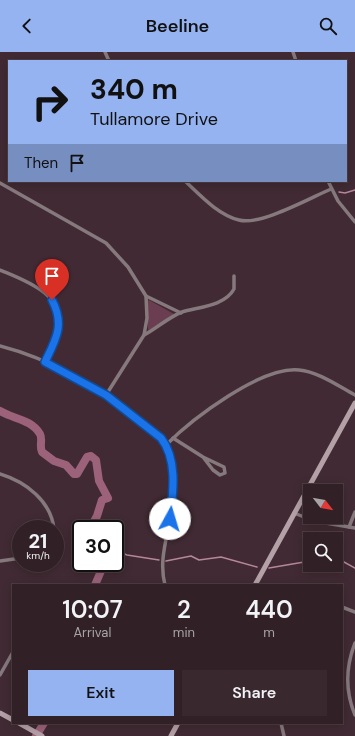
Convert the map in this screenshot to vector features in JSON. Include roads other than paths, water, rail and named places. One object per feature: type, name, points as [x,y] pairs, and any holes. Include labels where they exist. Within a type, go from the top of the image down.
[{"type":"street","points":[[186,182],[222,212],[234,219],[246,222],[270,216],[331,189]]},
{"type":"street","points":[[328,182],[342,208],[355,222]]},
{"type":"street","points":[[0,183],[106,243],[128,267],[146,296],[147,318],[144,335],[106,395]]},
{"type":"street","points":[[0,270],[43,291],[55,307],[58,314],[58,330],[45,362]]},
{"type":"street","points":[[144,335],[181,313],[202,308],[228,297],[234,289],[234,276]]},
{"type":"street","points":[[146,296],[181,313]]},
{"type":"street","points":[[0,346],[45,362],[106,395],[145,424],[166,445],[171,459],[172,483],[171,509],[162,564],[165,584]]},
{"type":"street","points":[[166,445],[201,415],[232,394],[260,379],[285,371],[298,370],[310,372],[355,395]]},
{"type":"street","points":[[256,584],[355,403]]},
{"type":"street","points":[[173,438],[203,457],[224,466],[225,473],[220,475],[218,474],[203,457]]},
{"type":"street","points":[[0,474],[27,488],[40,498],[48,508],[51,520]]},
{"type":"street","points":[[349,527],[355,512]]},
{"type":"street","points":[[294,513],[314,521],[355,528]]},
{"type":"street","points":[[0,561],[12,559]]},
{"type":"street","points":[[343,607],[355,612]]},
{"type":"street","points":[[355,642],[350,660],[348,683],[350,699],[355,715]]},
{"type":"street","points":[[0,675],[12,654]]},
{"type":"street","points":[[343,683],[348,683]]},
{"type":"street","points":[[0,712],[12,719]]},
{"type":"street","points":[[21,724],[42,736]]},
{"type":"street","points":[[171,736],[177,724]]},
{"type":"street","points":[[281,724],[284,736]]},
{"type":"waterway","points":[[339,192],[345,193],[355,190]]},
{"type":"waterway","points":[[0,411],[32,425],[41,436],[42,452],[54,461],[66,465],[74,474],[77,474],[87,457],[91,456],[96,460],[99,481],[108,498],[102,500],[95,520]]},
{"type":"waterway","points":[[124,554],[159,560]]},
{"type":"waterway","points":[[166,561],[191,556],[199,560],[221,557],[257,567]]},
{"type":"waterway","points":[[269,568],[303,562]]},
{"type":"waterway","points":[[343,562],[355,568]]},
{"type":"waterway","points":[[95,584],[101,572]]},
{"type":"waterway","points":[[36,736],[43,724]]}]
